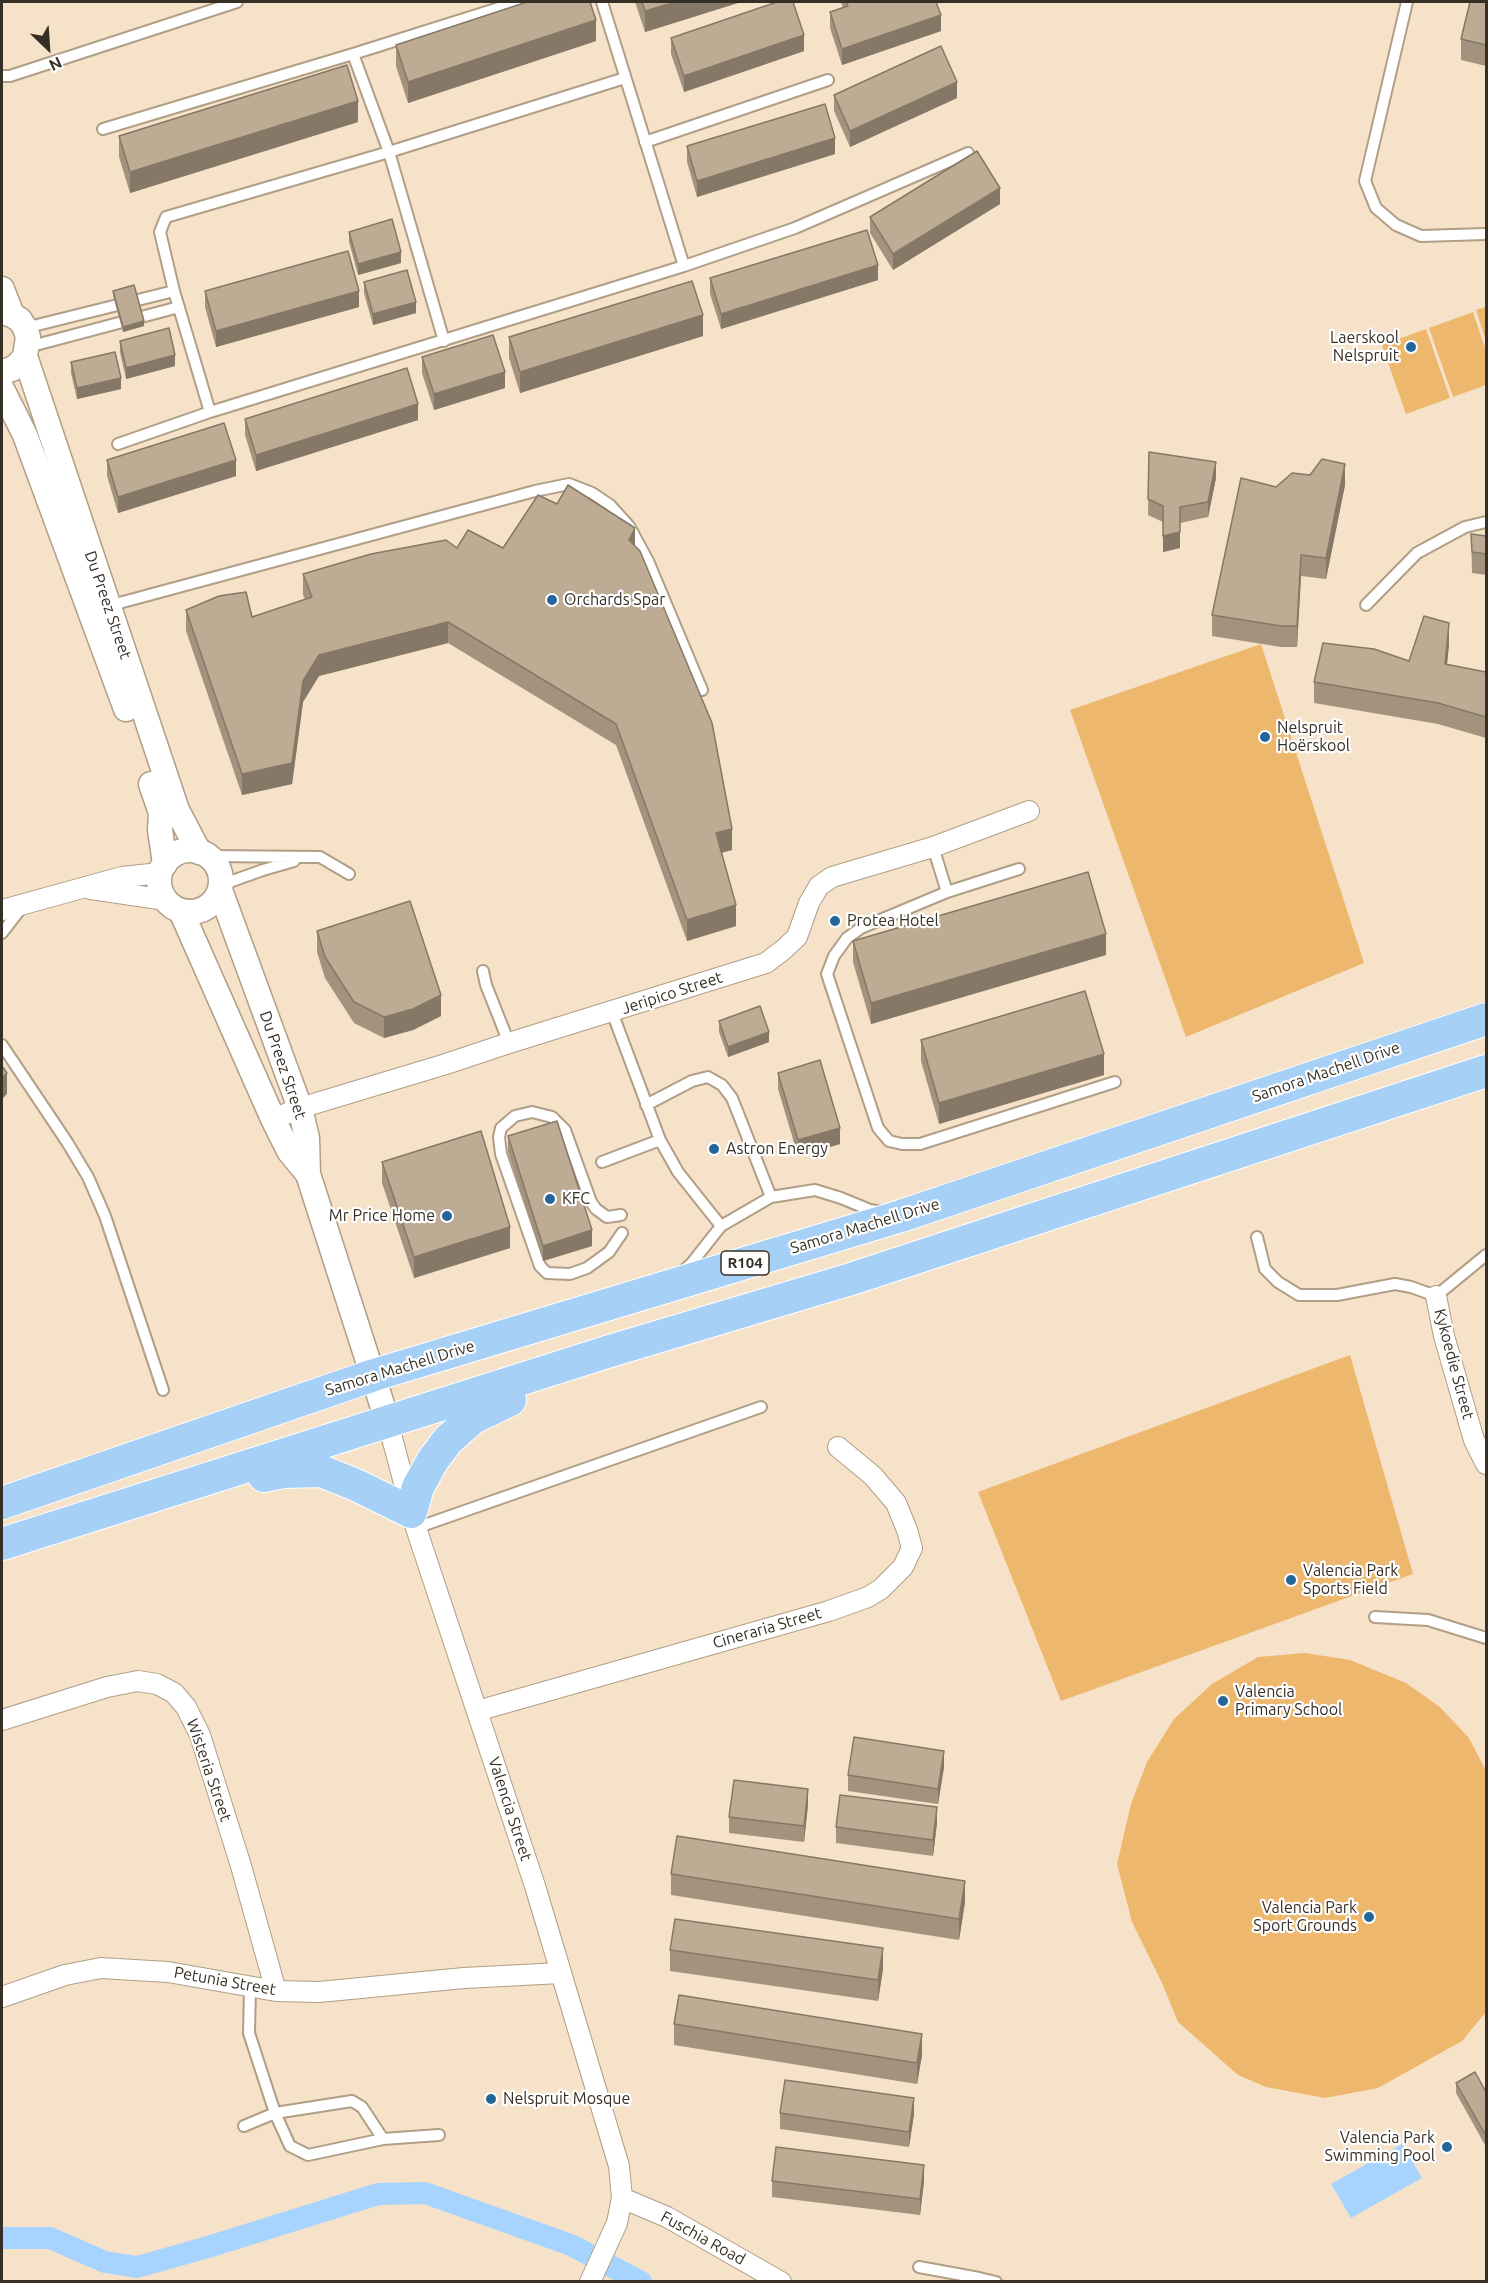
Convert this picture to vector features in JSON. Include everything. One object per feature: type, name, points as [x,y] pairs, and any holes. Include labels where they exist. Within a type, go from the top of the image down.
[{"type":"main road","name":"Samora Machell Drive","points":[[2,1503],[374,1375],[901,1215],[1486,1018]]},
{"type":"main road","points":[[2,1544],[610,1351],[851,1279],[1486,1071]]},
{"type":"main road","points":[[58,1526],[283,1472],[321,1471],[413,1520],[418,1487],[433,1460],[456,1431],[473,1418],[610,1351]]},
{"type":"street","name":"Du Preez Street","points":[[2,289],[177,810],[203,854]]},
{"type":"street","points":[[2,372],[12,369],[18,331]]},
{"type":"street","name":"Du Preez Street","points":[[2,389],[25,435],[122,698],[161,813],[163,868]]},
{"type":"street","name":"Jeripico Street","points":[[273,1119],[300,1108],[766,963],[797,937],[809,903],[819,886],[832,877],[933,847],[1029,811]]},
{"type":"street","points":[[80,888],[200,910],[215,899],[220,887],[218,869],[203,854],[189,850],[180,852],[171,857],[163,868],[159,882],[173,905]]},
{"type":"street","points":[[2,910],[163,868]]},
{"type":"street","name":"Du Preez Street","points":[[220,887],[300,1108],[307,1138],[308,1174],[388,1422]]},
{"type":"street","name":"Du Preez Street","points":[[173,905],[289,1151],[308,1174]]},
{"type":"street","name":"Kykoedie Street","points":[[1436,1296],[1444,1336],[1474,1440],[1486,1464]]},
{"type":"street","name":"Valencia Street","points":[[388,1422],[413,1520],[535,1886],[619,2166],[622,2198],[617,2223],[590,2282]]},
{"type":"street","name":"Cineraria Street","points":[[477,1711],[829,1611],[868,1597],[881,1589],[903,1567],[912,1548],[908,1530],[896,1503],[873,1476],[838,1447]]},
{"type":"street","name":"Wisteria Street","points":[[2,1720],[107,1687],[138,1681],[157,1684],[174,1693],[186,1707],[200,1735],[241,1866],[276,1991]]},
{"type":"street","name":"Petunia Street","points":[[2,1997],[65,1975],[101,1968],[168,1972],[276,1991],[319,1992],[464,1978],[561,1973]]},
{"type":"street","name":"Fuschia Road","points":[[622,2198],[667,2217],[781,2282]]},
{"type":"lane","points":[[2,76],[237,2]]},
{"type":"lane","points":[[103,129],[518,2]]},
{"type":"lane","points":[[602,2],[684,266]]},
{"type":"lane","points":[[1407,2],[1365,181],[1376,208],[1396,225],[1421,236],[1486,234]]},
{"type":"lane","points":[[353,54],[389,152],[444,341]]},
{"type":"lane","points":[[210,412],[174,291],[160,232],[166,217],[389,152],[625,78]]},
{"type":"lane","points":[[645,142],[828,80]]},
{"type":"lane","points":[[118,444],[210,412],[684,266],[795,228],[968,153]]},
{"type":"lane","points":[[18,331],[174,291]]},
{"type":"lane","points":[[18,331],[107,325],[179,307]]},
{"type":"lane","points":[[102,309],[107,325]]},
{"type":"lane","points":[[108,606],[535,491],[569,484],[592,493],[610,505],[629,526],[648,561],[702,690]]},
{"type":"lane","points":[[1366,605],[1417,553],[1465,527],[1486,522]]},
{"type":"lane","points":[[933,847],[947,892]]},
{"type":"lane","points":[[203,854],[320,857],[349,874]]},
{"type":"lane","points":[[220,887],[263,870],[308,858]]},
{"type":"lane","points":[[1019,869],[947,892],[861,928],[847,939],[834,956],[827,974],[878,1128],[889,1141],[920,1144],[1115,1083]]},
{"type":"lane","points":[[2,933],[25,904]]},
{"type":"lane","points":[[483,971],[486,985],[509,1042]]},
{"type":"lane","points":[[612,1012],[660,1140],[678,1172],[721,1226]]},
{"type":"lane","points":[[2,1045],[68,1142],[88,1178],[105,1216],[163,1390]]},
{"type":"lane","points":[[646,1105],[692,1081],[708,1077],[722,1085],[732,1098],[771,1197]]},
{"type":"lane","points":[[621,1215],[607,1217],[591,1202],[565,1130],[552,1117],[531,1112],[514,1116],[501,1128],[499,1137],[501,1154],[540,1266],[547,1273],[570,1274],[587,1268],[609,1252],[622,1233]]},
{"type":"lane","points":[[602,1162],[660,1140]]},
{"type":"lane","points":[[663,1288],[691,1264],[721,1226],[771,1197],[815,1190],[870,1210],[901,1215]]},
{"type":"lane","points":[[1257,1238],[1265,1269],[1278,1282],[1299,1295],[1337,1295],[1395,1284],[1436,1296],[1486,1255]]},
{"type":"lane","points":[[413,1520],[761,1407]]},
{"type":"lane","points":[[1375,1617],[1428,1620],[1486,1638]]},
{"type":"lane","points":[[250,1987],[249,2033],[275,2113],[290,2146],[308,2155],[383,2139],[439,2135]]},
{"type":"lane","points":[[244,2126],[275,2113],[352,2101],[362,2107],[383,2139]]},
{"type":"lane","points":[[919,2267],[996,2282]]},
{"type":"shaded area","points":[[1486,307],[1486,341],[1476,310]]},
{"type":"shaded area","points":[[1473,312],[1486,351],[1486,385],[1453,397],[1429,328]]},
{"type":"shaded area","points":[[1426,329],[1450,398],[1406,414],[1382,345]]},
{"type":"shaded area","points":[[1261,644],[1364,963],[1186,1037],[1070,710]]},
{"type":"shaded area","points":[[1350,1355],[1413,1574],[1061,1701],[978,1492]]},
{"type":"shaded area","points":[[1305,1653],[1350,1660],[1406,1683],[1440,1707],[1469,1738],[1486,1771],[1486,2012],[1462,2041],[1378,2088],[1325,2098],[1266,2087],[1238,2075],[1178,2022],[1132,1922],[1117,1864],[1131,1804],[1147,1762],[1174,1719],[1212,1684],[1258,1657]]},
{"type":"water","points":[[1402,2144],[1422,2178],[1351,2218],[1331,2184]]},
{"type":"building","points":[[527,2],[590,2],[596,20],[408,82],[396,45]]},
{"type":"building","points":[[642,2],[676,2],[645,11]]},
{"type":"building","points":[[777,2],[793,2],[804,35],[684,76],[671,38]]},
{"type":"building","points":[[846,2],[936,2],[941,15],[842,49],[830,12],[848,6]]},
{"type":"building","points":[[1470,2],[1486,2],[1486,45],[1461,39]]},
{"type":"building","points":[[941,46],[957,82],[850,131],[834,95]]},
{"type":"building","points":[[347,65],[358,101],[130,172],[119,136]]},
{"type":"building","points":[[825,104],[835,138],[697,181],[687,146]]},
{"type":"building","points":[[977,151],[1000,188],[893,254],[870,217]]},
{"type":"building","points":[[392,219],[401,252],[358,264],[349,232]]},
{"type":"building","points":[[867,230],[878,265],[721,314],[710,278]]},
{"type":"building","points":[[348,251],[359,291],[216,331],[205,291]]},
{"type":"building","points":[[407,270],[416,302],[373,314],[364,282]]},
{"type":"building","points":[[692,281],[703,315],[520,372],[509,337]]},
{"type":"building","points":[[134,285],[144,321],[123,327],[113,291]]},
{"type":"building","points":[[169,328],[175,355],[126,368],[120,341]]},
{"type":"building","points":[[493,335],[505,372],[434,394],[422,357]]},
{"type":"building","points":[[115,352],[121,378],[77,388],[71,362]]},
{"type":"building","points":[[407,368],[418,404],[256,455],[245,419]]},
{"type":"building","points":[[224,423],[236,460],[118,497],[107,460]]},
{"type":"building","points":[[1149,452],[1216,462],[1208,502],[1180,507],[1180,532],[1163,536],[1163,506],[1148,499]]},
{"type":"building","points":[[1322,459],[1345,464],[1326,558],[1301,555],[1297,626],[1281,626],[1212,615],[1241,478],[1276,487],[1292,473],[1310,475]]},
{"type":"building","points":[[568,485],[635,528],[629,540],[640,551],[712,723],[732,829],[716,833],[736,905],[687,920],[616,724],[448,622],[319,655],[303,681],[292,763],[242,774],[186,610],[219,596],[246,592],[252,617],[312,597],[303,574],[371,554],[446,540],[457,548],[468,530],[503,548],[538,495],[557,504]]},
{"type":"building","points":[[1471,534],[1486,536],[1486,554],[1472,552]]},
{"type":"building","points":[[1424,616],[1449,623],[1445,664],[1486,672],[1486,717],[1438,703],[1314,682],[1323,643],[1374,649],[1409,661]]},
{"type":"building","points":[[1088,872],[1106,934],[871,1003],[853,941]]},
{"type":"building","points":[[410,901],[441,995],[413,1009],[384,1017],[354,1002],[325,957],[317,931]]},
{"type":"building","points":[[1085,991],[1104,1054],[939,1103],[921,1040]]},
{"type":"building","points":[[760,1006],[769,1032],[728,1047],[719,1021]]},
{"type":"building","points":[[820,1060],[840,1128],[798,1140],[778,1073]]},
{"type":"building","points":[[2,1066],[7,1073],[2,1078]]},
{"type":"building","name":"KFC","points":[[557,1121],[592,1230],[543,1246],[508,1136]]},
{"type":"building","name":"Mr Price Home","points":[[481,1131],[510,1227],[414,1257],[382,1162]]},
{"type":"building","points":[[854,1737],[944,1751],[938,1789],[848,1775]]},
{"type":"building","points":[[734,1780],[808,1789],[804,1826],[729,1817]]},
{"type":"building","points":[[840,1795],[937,1807],[933,1840],[836,1827]]},
{"type":"building","points":[[677,1836],[965,1881],[959,1919],[671,1874]]},
{"type":"building","points":[[675,1919],[883,1948],[878,1980],[670,1950]]},
{"type":"building","points":[[679,1995],[922,2034],[917,2063],[674,2024]]},
{"type":"building","points":[[1475,2072],[1486,2092],[1485,2134],[1456,2083]]},
{"type":"building","points":[[785,2080],[914,2098],[909,2132],[780,2113]]},
{"type":"building","points":[[776,2147],[924,2165],[920,2199],[772,2181]]},
{"type":"waterway","points":[[2,2238],[50,2238],[105,2262],[137,2267],[378,2194],[425,2193],[571,2245],[641,2282]]},
{"type":"place","name":"Laerskool Nelspruit","points":[[1411,347]]},
{"type":"place","name":"Orchards Spar","points":[[552,600]]},
{"type":"place","name":"Nelspruit Hoërskool","points":[[1265,737]]},
{"type":"place","name":"Protea Hotel","points":[[835,921]]},
{"type":"place","name":"Astron Energy","points":[[714,1149]]},
{"type":"place","name":"KFC","points":[[550,1199]]},
{"type":"place","name":"Mr Price Home","points":[[447,1216]]},
{"type":"place","name":"Valencia Park Sports Field","points":[[1291,1580]]},
{"type":"place","name":"Valencia Primary School","points":[[1223,1701]]},
{"type":"place","name":"Valencia Park Sport Grounds","points":[[1369,1917]]},
{"type":"place","name":"Nelspruit Mosque","points":[[491,2099]]},
{"type":"place","name":"Valencia Park Swimming Pool","points":[[1447,2147]]}]
